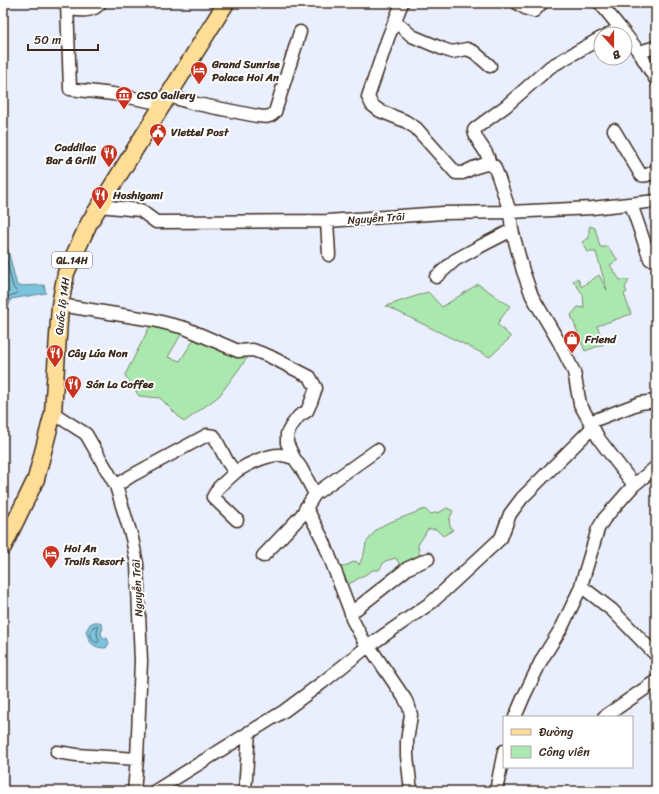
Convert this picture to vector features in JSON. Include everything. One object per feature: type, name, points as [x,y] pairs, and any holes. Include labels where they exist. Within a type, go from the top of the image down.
[{"type":"main road","name":"Quốc lộ 14H","points":[[3,547],[36,479],[53,413],[60,305],[66,273],[89,223],[99,206],[226,3]]},
{"type":"street","points":[[100,3],[91,10],[67,6],[70,89],[166,100],[268,117],[275,112],[300,32]]},
{"type":"street","points":[[402,3],[368,97],[372,105],[380,111],[405,121],[416,128],[456,174],[463,173],[486,164],[494,166],[510,212],[512,230],[523,271],[532,296],[559,342],[574,372],[580,404],[600,439],[634,485]]},
{"type":"street","points":[[517,3],[534,11],[542,3]]},
{"type":"street","points":[[600,3],[618,26]]},
{"type":"street","points":[[395,21],[412,36],[452,52],[468,49],[474,52],[490,66]]},
{"type":"street","points":[[490,165],[487,155],[478,142],[474,130],[506,106],[550,67],[593,43]]},
{"type":"street","points":[[633,44],[656,80]]},
{"type":"street","points":[[639,52],[656,46]]},
{"type":"street","points":[[614,130],[641,175],[648,175],[656,170]]},
{"type":"street","name":"Nguyễn Trãi","points":[[99,206],[140,210],[156,222],[327,221],[443,213],[510,212],[592,208],[656,201]]},
{"type":"street","points":[[630,204],[650,258]]},
{"type":"street","points":[[327,221],[329,255]]},
{"type":"street","points":[[436,277],[455,260],[512,230]]},
{"type":"street","points":[[60,305],[153,320],[185,328],[238,350],[253,350],[264,354],[310,377],[316,388],[307,410],[299,416],[287,434],[287,443],[315,494]]},
{"type":"street","points":[[155,791],[284,711],[368,647],[432,602],[501,538],[510,514],[522,498],[592,425],[640,403],[656,400]]},
{"type":"street","name":"Nguyễn Trãi","points":[[53,413],[86,434],[116,486],[132,538],[137,564],[141,661],[137,759],[134,791]]},
{"type":"street","points":[[116,486],[131,476],[207,435],[214,436],[227,461],[234,471],[237,471]]},
{"type":"street","points":[[262,556],[300,516],[315,494],[377,450]]},
{"type":"street","points":[[237,520],[213,497],[219,487],[237,471],[253,462],[269,456],[281,455],[294,458]]},
{"type":"street","points":[[515,716],[542,659],[562,627],[581,586],[598,530],[604,519],[634,485],[656,467]]},
{"type":"street","points":[[306,507],[324,542],[352,618],[368,647],[406,699],[409,707],[411,715],[407,741],[407,756],[411,791]]},
{"type":"street","points":[[351,613],[408,568],[428,559]]},
{"type":"street","points":[[581,586],[612,610],[656,655]]},
{"type":"street","points":[[605,716],[656,681]]},
{"type":"street","points":[[245,791],[249,732]]},
{"type":"street","points":[[57,752],[77,755],[137,759]]},
{"type":"street","points":[[496,791],[503,756]]},
{"type":"green space","points":[[590,226],[595,228],[600,247],[608,247],[618,260],[610,265],[620,280],[629,280],[625,288],[627,292],[624,294],[631,314],[597,326],[604,344],[585,351],[571,315],[578,307],[584,308],[583,294],[573,281],[578,278],[581,287],[599,275],[607,290],[596,252],[588,252],[582,242],[589,238]]},
{"type":"green space","points":[[478,284],[510,306],[497,324],[511,337],[490,357],[386,306],[428,292],[442,307]]},
{"type":"green space","points":[[153,320],[185,328],[168,357],[180,361],[198,333],[253,350],[219,396],[184,422],[160,398],[139,396],[125,375]]},
{"type":"green space","points":[[447,508],[453,511],[449,521],[453,530],[443,536],[436,529],[428,529],[418,545],[420,561],[394,580],[390,572],[400,565],[396,558],[385,561],[379,570],[373,570],[349,584],[340,568],[356,561],[359,565],[364,554],[366,543],[376,530],[385,524],[425,509],[430,514],[440,512]]},
{"type":"water","points":[[3,230],[17,286],[44,285],[46,293],[11,299],[3,323]]},
{"type":"water","points":[[100,622],[103,628],[101,633],[102,637],[107,638],[109,643],[106,648],[95,646],[90,642],[86,631],[90,624]]},
{"type":"place","name":"Grand Sunrise Palace Hoi An","points":[[199,85]]},
{"type":"place","name":"CSO Gallery","points":[[124,110]]},
{"type":"place","name":"Viettel Post","points":[[158,147]]},
{"type":"place","name":"Caddilac Bar & Grill","points":[[109,168]]},
{"type":"place","name":"Hoshigami","points":[[100,210]]},
{"type":"place","name":"Friend","points":[[572,354]]},
{"type":"place","name":"Cây Lúa Non","points":[[55,368]]},
{"type":"place","name":"Són La Coffee","points":[[73,399]]},
{"type":"place","name":"Hoi An Trails Resort","points":[[51,569]]}]
